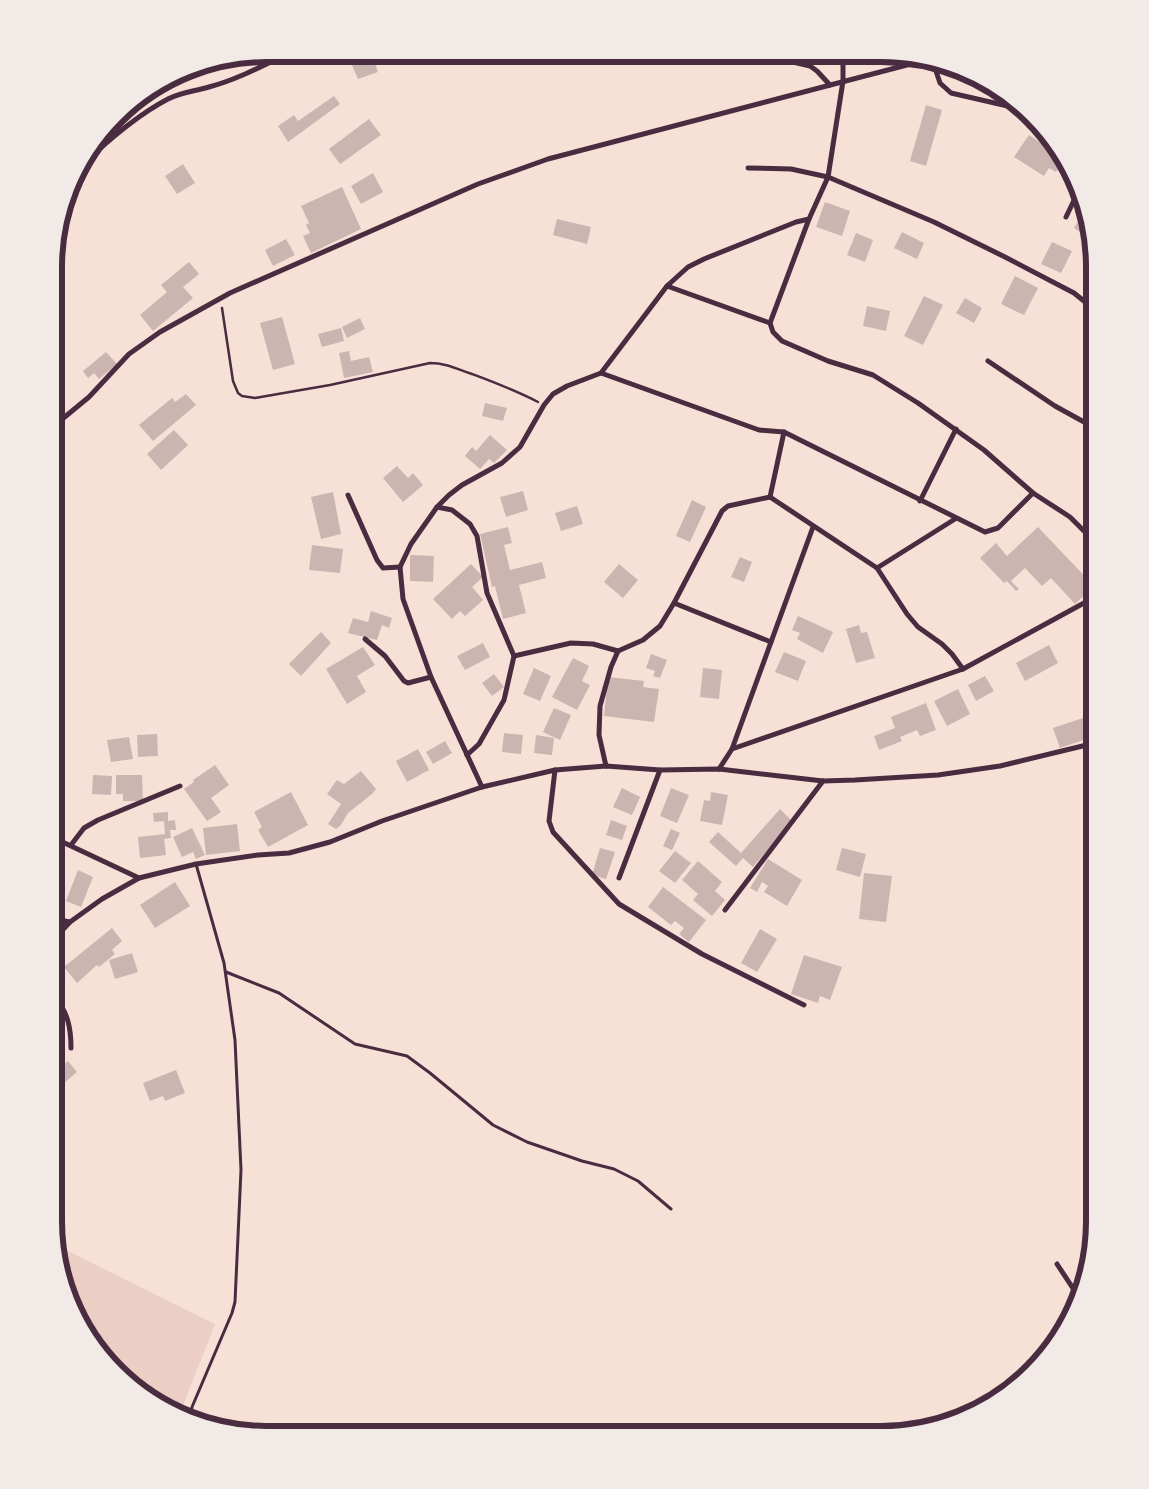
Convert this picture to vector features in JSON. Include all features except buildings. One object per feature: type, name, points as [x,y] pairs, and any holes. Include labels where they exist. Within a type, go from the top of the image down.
[{"type":"street","points":[[103,146],[169,98],[210,87],[270,62]]},
{"type":"street","points":[[793,62],[810,66],[830,85]]},
{"type":"street","points":[[843,62],[843,81],[828,177],[809,219],[770,322],[773,332],[782,341],[828,361],[873,375],[956,429],[984,450],[1033,493],[1070,517],[1086,533]]},
{"type":"street","points":[[62,419],[89,397],[128,354],[160,332],[221,298],[478,184],[548,159],[909,64]]},
{"type":"street","points":[[935,69],[940,83],[950,93],[1007,106]]},
{"type":"street","points":[[748,168],[791,169],[828,177],[934,222],[1006,257],[1074,293],[1086,303]]},
{"type":"street","points":[[1066,217],[1075,198]]},
{"type":"street","points":[[482,787],[431,677],[403,599],[400,567],[412,544],[437,506],[462,485],[502,463],[520,447],[544,405],[553,394],[566,386],[601,373],[667,286],[688,267],[704,258],[796,222],[809,219]]},
{"type":"street","points":[[667,286],[770,322]]},
{"type":"street","points":[[988,361],[1055,406],[1086,423]]},
{"type":"street","points":[[601,373],[759,430],[784,432],[985,532],[998,528],[1033,493]]},
{"type":"street","points":[[920,501],[956,429]]},
{"type":"street","points":[[770,497],[784,432]]},
{"type":"street","points":[[348,495],[377,560],[384,568],[400,567]]},
{"type":"street","points":[[514,656],[571,643],[592,644],[618,651],[643,640],[660,626],[722,511],[728,506],[770,497],[877,568],[907,614],[918,627],[942,644],[963,669]]},
{"type":"street","points":[[437,506],[452,510],[470,524],[477,536],[487,593],[514,656],[504,700],[479,744],[467,755]]},
{"type":"street","points":[[877,568],[955,518]]},
{"type":"street","points":[[719,769],[732,749],[813,527]]},
{"type":"street","points":[[732,749],[963,669],[1086,602]]},
{"type":"street","points":[[674,603],[771,642]]},
{"type":"street","points":[[365,639],[385,656],[404,681],[408,683],[431,677]]},
{"type":"street","points":[[606,766],[599,735],[600,706],[610,667],[618,651]]},
{"type":"street","points":[[62,930],[70,922],[102,899],[139,878],[196,864],[258,855],[289,853],[330,842],[482,787],[555,770],[606,766],[660,770],[719,769],[823,781],[938,775],[1000,766],[1086,745]]},
{"type":"street","points":[[555,770],[549,821],[552,832],[619,904],[702,954],[804,1005]]},
{"type":"street","points":[[620,878],[660,770]]},
{"type":"street","points":[[725,910],[823,781]]},
{"type":"street","points":[[71,845],[84,828],[98,820],[180,786]]},
{"type":"street","points":[[62,841],[139,878]]},
{"type":"street","points":[[62,920],[70,922]]},
{"type":"street","points":[[62,1009],[69,1024],[72,1048]]},
{"type":"street","points":[[1057,1264],[1075,1291]]},
{"type":"lane","points":[[192,1412],[235,1302],[241,1170],[235,1040],[226,972],[196,864]]},
{"type":"lane","points":[[226,972],[279,993],[355,1044],[407,1056],[493,1125],[527,1142],[572,1158],[614,1168],[638,1181],[671,1209]]},
{"type":"path","points":[[221,298],[234,381],[238,393],[242,396],[255,398],[436,363],[454,367],[513,389],[544,405]]},
{"type":"shaded area","points":[[64,1251],[68,1251],[215,1324],[182,1408],[165,1399],[132,1376],[113,1357],[90,1324],[78,1300],[69,1275]]}]
